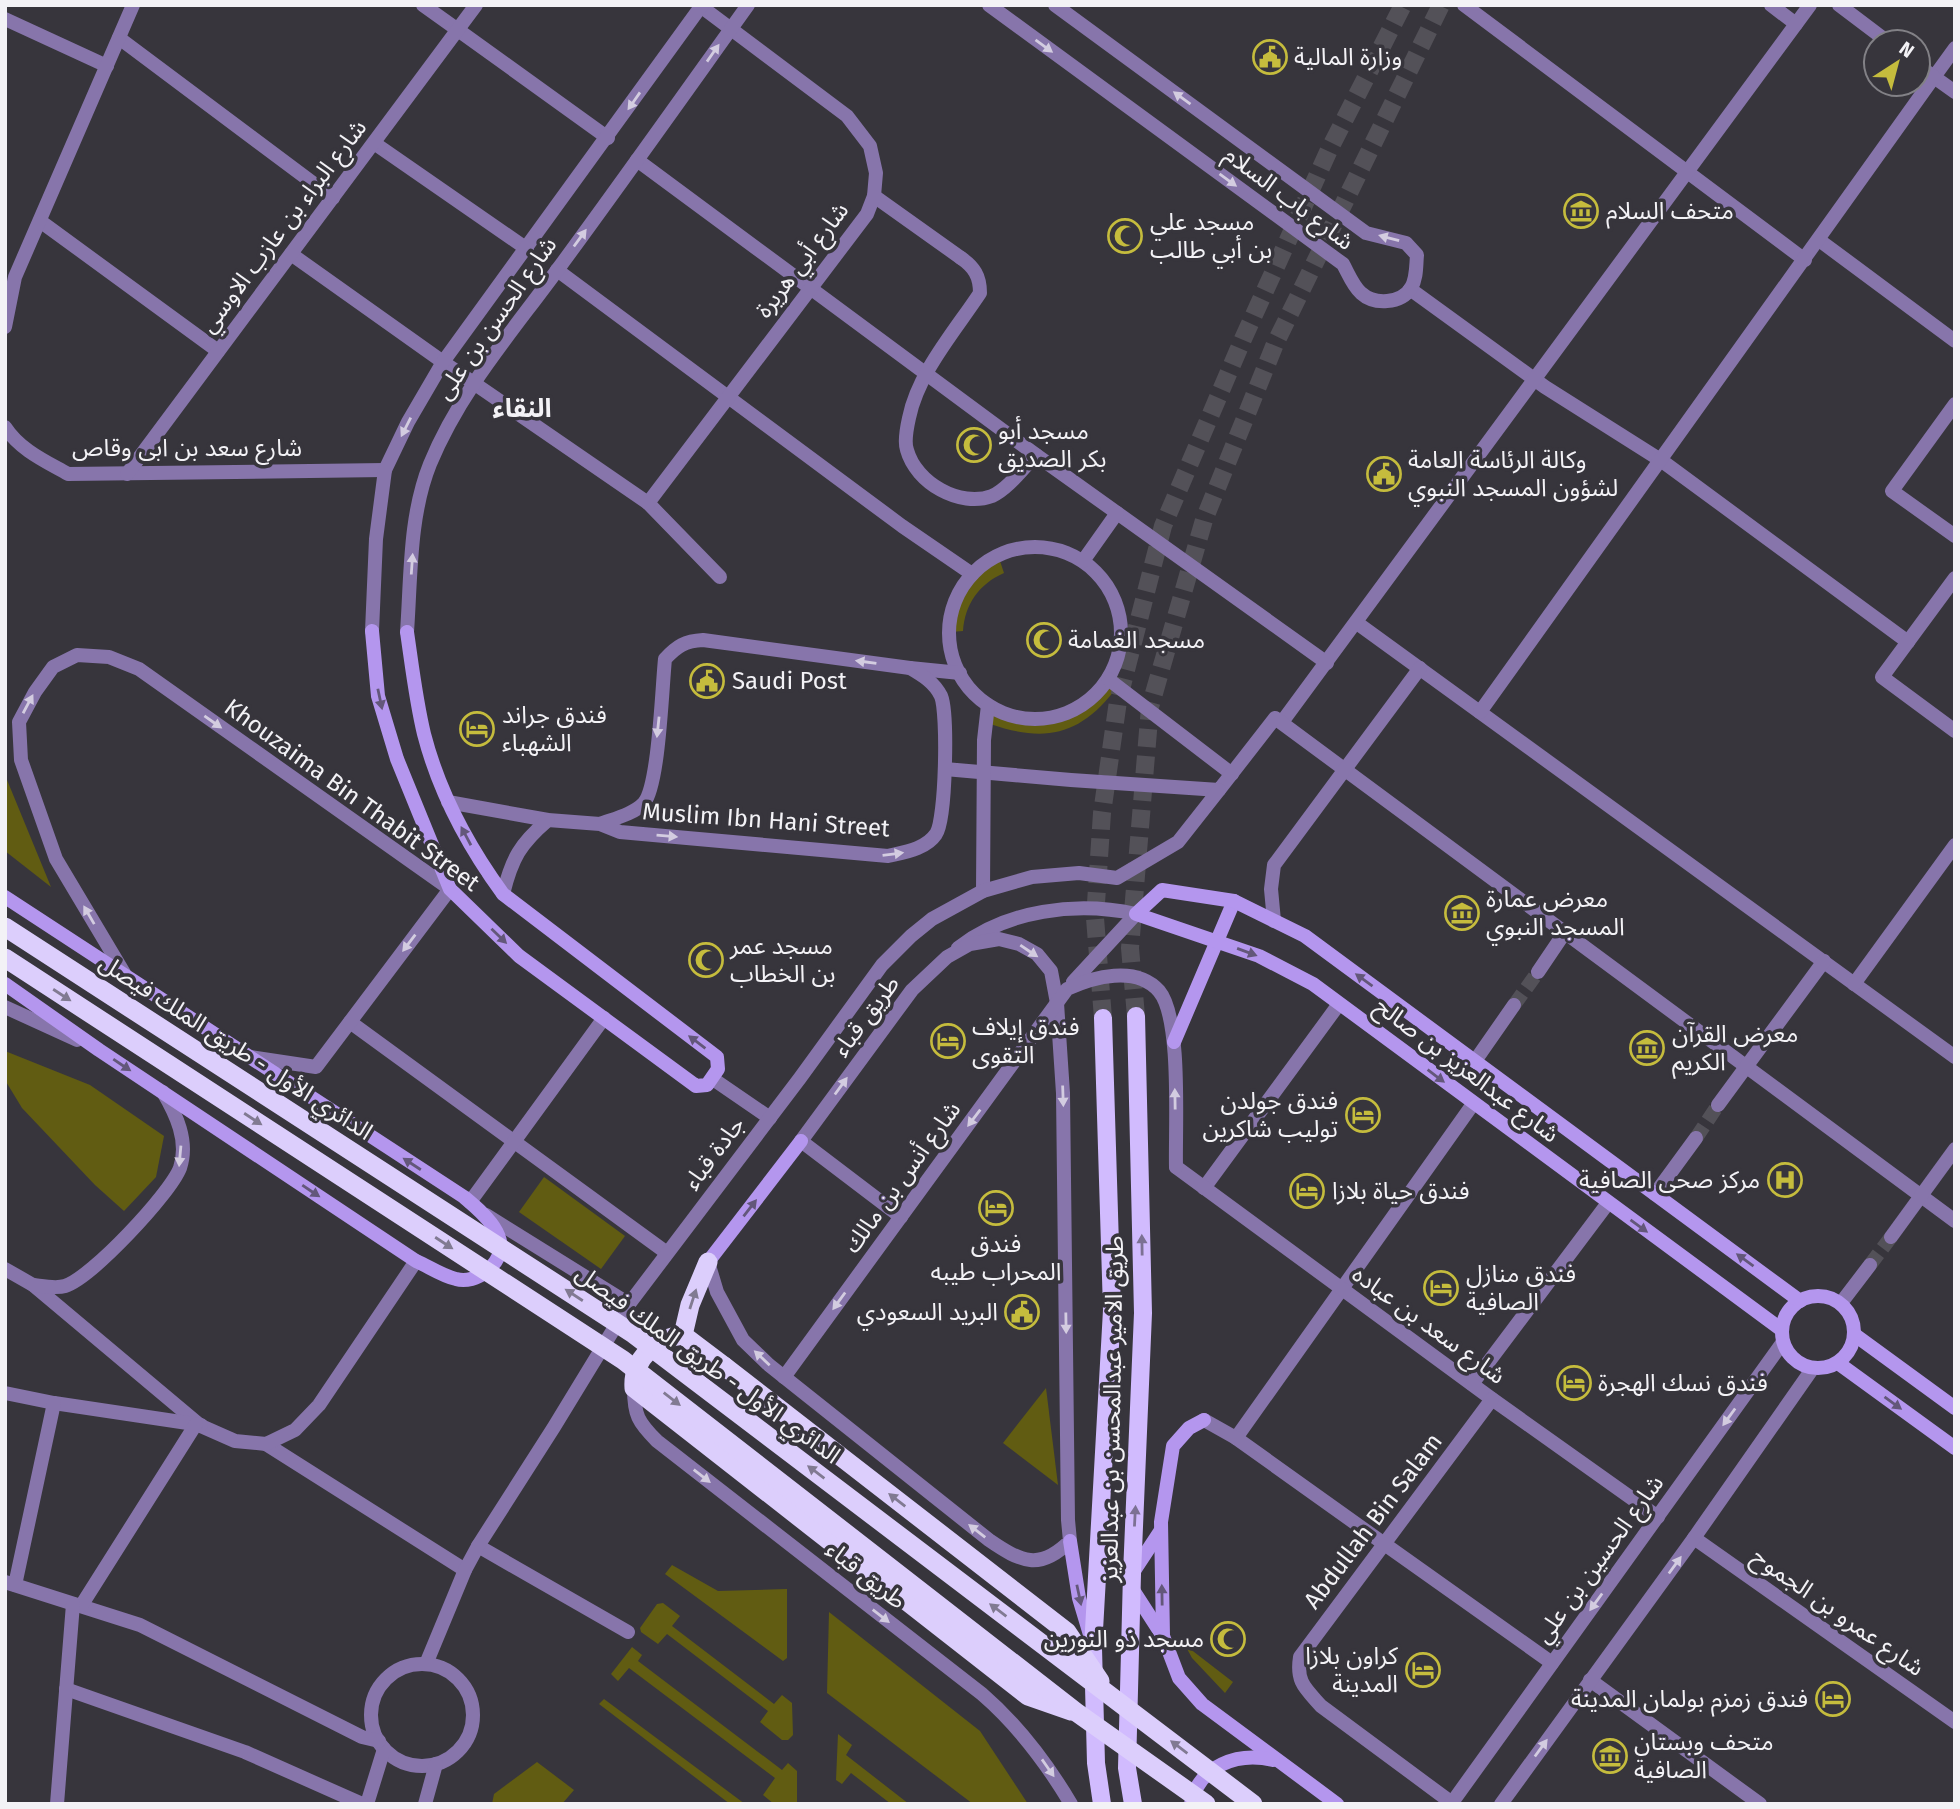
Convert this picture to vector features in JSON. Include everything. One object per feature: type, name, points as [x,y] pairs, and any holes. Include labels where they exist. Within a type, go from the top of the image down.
[{"type":"highway","name":"الدائري الأول - طريق الملك فيصل","points":[[5,927],[632,1333],[1253,1804]]},
{"type":"highway","name":"الدائري الأول - طريق الملك فيصل","points":[[5,958],[623,1360],[1076,1712],[1206,1804]]},
{"type":"highway","points":[[683,1335],[690,1306],[708,1262]]},
{"type":"highway","points":[[1076,1712],[1028,1696],[665,1415],[634,1388],[637,1367],[651,1348],[669,1336],[683,1335],[1067,1632],[1108,1693]]},
{"type":"main road","name":"شارع الحسن بن على","points":[[372,631],[378,696],[397,759],[450,889]]},
{"type":"main road","name":"شارع الحسن بن على","points":[[407,632],[424,734],[448,802],[480,862],[503,894]]},
{"type":"main road","name":"Khouzaima Bin Thabit Street","points":[[450,889],[519,956],[696,1086],[707,1085],[713,1079],[718,1069],[717,1057],[503,894]]},
{"type":"main road","name":"شارع عبدالعزيز بن صالح","points":[[1800,1301],[1305,936],[1234,901],[1162,890],[1136,914],[1259,956],[1313,984],[1782,1336],[1791,1356],[1797,1362],[1813,1368]]},
{"type":"main road","points":[[5,897],[470,1202],[486,1215],[501,1242],[497,1262],[478,1278],[456,1280],[415,1261],[5,984]]},
{"type":"main road","points":[[1174,1042],[1234,901]]},
{"type":"main road","name":"طريق الامير عبدالمحسن بن عبدالعزيز","points":[[1133,1804],[1128,1768],[1132,1582],[1143,1323],[1136,1016]]},
{"type":"main road","name":"طريق الامير عبدالمحسن بن عبدالعزيز","points":[[1102,1804],[1096,1763],[1093,1648],[1112,1310],[1103,1018]]},
{"type":"main road","name":"طريق قباء","points":[[708,1262],[801,1141]]},
{"type":"main road","points":[[1782,1336],[1784,1318],[1800,1301],[1821,1296],[1841,1303],[1854,1323],[1852,1346],[1838,1363],[1821,1369],[1813,1368]]},
{"type":"main road","points":[[1855,1335],[1955,1408]]},
{"type":"main road","points":[[1838,1363],[1955,1448]]},
{"type":"main road","points":[[1163,1636],[1161,1530],[1173,1446],[1188,1428],[1204,1420]]},
{"type":"main road","points":[[1161,1530],[1132,1582],[1163,1636],[1179,1678],[1202,1704],[1337,1804]]},
{"type":"main road","points":[[1070,1541],[1079,1598],[1093,1648]]},
{"type":"main road","points":[[1191,1804],[1193,1794],[1203,1777],[1218,1765],[1237,1758],[1256,1756],[1276,1760],[1293,1770]]},
{"type":"street","points":[[5,327],[15,277],[133,5]]},
{"type":"street","points":[[423,5],[608,138]]},
{"type":"street","name":"شارع البراء بن عازب الاوسي","points":[[127,474],[476,5]]},
{"type":"street","name":"شارع الحسن بن على","points":[[407,632],[417,510],[429,466],[472,384],[748,5]]},
{"type":"street","name":"شارع باب السلام","points":[[989,5],[1343,264],[1360,292],[1376,302],[1396,299],[1410,289],[1416,273],[1417,255],[1406,243],[1366,233],[1055,5]]},
{"type":"street","points":[[1464,5],[1805,260]]},
{"type":"street","points":[[1771,5],[1797,24]]},
{"type":"street","points":[[1282,722],[1810,5]]},
{"type":"street","points":[[1839,5],[1869,28]]},
{"type":"street","points":[[701,6],[731,29]]},
{"type":"street","name":"شارع الحسن بن على","points":[[372,631],[376,539],[385,470],[408,422],[443,362],[608,138],[701,6]]},
{"type":"street","points":[[5,19],[107,66]]},
{"type":"street","name":"شارع أبي هريرة","points":[[648,503],[867,214],[874,196],[876,173],[870,146],[847,116],[731,29]]},
{"type":"street","points":[[119,38],[333,198]]},
{"type":"street","points":[[1480,712],[1955,48]]},
{"type":"street","points":[[1934,76],[1955,92]]},
{"type":"street","points":[[374,143],[527,249]]},
{"type":"street","points":[[637,160],[1035,455],[1327,663]]},
{"type":"street","points":[[874,196],[972,265],[980,281],[980,293],[917,390],[908,420],[906,449],[917,472],[943,491],[972,500],[995,495],[1035,455]]},
{"type":"street","points":[[40,221],[218,351]]},
{"type":"street","points":[[1819,240],[1955,341]]},
{"type":"street","points":[[291,254],[472,384],[648,503],[720,577]]},
{"type":"street","points":[[557,270],[729,395],[902,526],[971,574]]},
{"type":"street","points":[[1410,289],[1536,380],[1662,461],[1908,642]]},
{"type":"street","points":[[1955,404],[1892,491],[1955,536]]},
{"type":"street","name":"شارع سعد بن ابى وقاص","points":[[5,427],[12,439],[68,474],[385,470]]},
{"type":"street","points":[[1083,561],[1117,513]]},
{"type":"street","points":[[1032,547],[1059,550],[1083,561],[1103,579],[1116,602],[1121,629],[1119,655],[1108,679],[1090,700],[1067,713],[1041,719],[1013,716],[988,705],[968,686],[954,663],[949,636],[952,609],[963,584],[982,565],[1006,552],[1032,547]]},
{"type":"street","points":[[1955,578],[1882,677],[1955,731]]},
{"type":"street","points":[[1357,623],[1955,1057]]},
{"type":"street","points":[[600,824],[644,803],[653,779],[665,659],[675,648],[687,641],[703,640],[960,673]]},
{"type":"street","name":"Khouzaima Bin Thabit Street","points":[[124,974],[57,859],[21,760],[19,722],[52,667],[76,655],[108,657],[139,669],[450,889]]},
{"type":"street","name":"Muslim Ibn Hani Street","points":[[448,802],[548,820],[600,824],[621,832],[888,856],[916,850],[936,835],[944,811],[942,789],[946,743],[942,698],[930,681],[909,668]]},
{"type":"street","points":[[1274,921],[1271,888],[1274,865],[1420,668]]},
{"type":"street","points":[[1108,679],[1233,774]]},
{"type":"street","points":[[982,891],[984,740],[988,705]]},
{"type":"street","points":[[945,769],[1219,790],[1275,718],[1955,1221]]},
{"type":"street","name":"جادة قباء","points":[[426,1664],[465,1570],[478,1546],[629,1304],[882,965],[932,919],[982,891],[1032,877],[1079,873],[1117,878],[1178,842],[1219,790]]},
{"type":"street","points":[[503,894],[510,863],[530,835],[548,820]]},
{"type":"street","points":[[1854,984],[1955,845]]},
{"type":"street","points":[[248,1057],[316,1068],[450,889]]},
{"type":"street","points":[[947,957],[977,933],[1049,910],[1112,909],[1136,914]]},
{"type":"street","name":"شارع أنس بن مالك","points":[[784,1377],[1057,1003],[1136,914]]},
{"type":"street","points":[[1538,972],[1565,932]]},
{"type":"street","name":"طريق قباء","points":[[801,1141],[912,990],[947,957],[970,944],[999,939],[1019,944],[1037,954],[1051,971],[1057,1003]]},
{"type":"street","points":[[1718,1105],[1824,961]]},
{"type":"street","points":[[1068,989],[1089,978],[1117,975],[1140,979],[1158,990],[1170,1012],[1174,1042]]},
{"type":"street","points":[[708,1262],[717,1292],[743,1340],[784,1377],[1016,1559],[1036,1560],[1057,1554],[1070,1541],[1063,1093],[1057,1003]]},
{"type":"street","points":[[1204,1188],[1339,1004]]},
{"type":"street","points":[[1475,1061],[1514,1005]]},
{"type":"street","points":[[5,1007],[99,1050]]},
{"type":"street","points":[[470,1202],[604,1018]]},
{"type":"street","points":[[350,1022],[667,1253]]},
{"type":"street","name":"شارع سعد بن عباده","points":[[1174,1042],[1175,1167],[1658,1517]]},
{"type":"street","points":[[713,1079],[770,1118]]},
{"type":"street","points":[[33,1286],[65,1286],[90,1269],[159,1202],[180,1167],[181,1142],[178,1118],[163,1092]]},
{"type":"street","points":[[1236,1438],[1473,1104]]},
{"type":"street","points":[[1655,1194],[1696,1138]]},
{"type":"street","points":[[801,1141],[901,1217]]},
{"type":"street","points":[[1891,1237],[1955,1149]]},
{"type":"street","points":[[1472,1384],[1608,1203]]},
{"type":"street","points":[[486,1215],[629,1304]]},
{"type":"street","points":[[266,1444],[295,1430],[319,1405],[415,1261]]},
{"type":"street","points":[[1841,1303],[1870,1265]]},
{"type":"street","points":[[5,1269],[33,1286],[198,1425]]},
{"type":"street","name":"شارع الحسين بن علي","points":[[1452,1804],[1658,1517],[1782,1336]]},
{"type":"street","points":[[1501,1804],[1694,1538],[1813,1368]]},
{"type":"street","name":"طريق قباء","points":[[634,1388],[634,1409],[641,1425],[657,1441],[990,1701],[1030,1741],[1071,1804]]},
{"type":"street","points":[[5,1392],[54,1403],[198,1425],[235,1441],[266,1444],[465,1570]]},
{"type":"street","name":"Abdullah Bin Salam","points":[[1452,1804],[1321,1706],[1303,1687],[1297,1673],[1300,1657],[1492,1399]]},
{"type":"street","points":[[54,1403],[9,1585],[140,1625],[382,1745]]},
{"type":"street","points":[[1204,1420],[1236,1438],[1552,1663]]},
{"type":"street","points":[[57,1804],[66,1689],[77,1605],[198,1425]]},
{"type":"street","name":"شارع عمرو بن الجموح","points":[[1694,1538],[1955,1722]]},
{"type":"street","points":[[478,1546],[628,1632]]},
{"type":"street","points":[[426,1664],[442,1668],[455,1676],[466,1688],[472,1702],[473,1718],[470,1733],[462,1747],[451,1757],[436,1764],[422,1766],[395,1758],[375,1734],[371,1717],[373,1700],[381,1684],[393,1672],[409,1665],[426,1664]]},
{"type":"street","points":[[1590,1680],[1760,1804]]},
{"type":"street","points":[[66,1689],[245,1752],[364,1804],[382,1745]]},
{"type":"street","points":[[425,1804],[436,1764]]},
{"type":"shaded area","points":[[1000,561],[1004,573],[987,583],[975,596],[967,612],[963,631],[951,632],[956,609],[965,589],[980,572]]},
{"type":"shaded area","points":[[1102,685],[1114,691],[1101,706],[1087,718],[1058,732],[1027,733],[990,724],[994,710],[1040,720],[1066,715],[1090,698]]},
{"type":"shaded area","points":[[5,775],[51,887],[5,851]]},
{"type":"shaded area","points":[[5,1051],[90,1085],[164,1136],[156,1177],[124,1211],[95,1185],[22,1108],[5,1080]]},
{"type":"shaded area","points":[[544,1177],[625,1236],[601,1269],[519,1212]]},
{"type":"shaded area","points":[[1046,1388],[1058,1485],[1003,1443]]},
{"type":"shaded area","points":[[672,1565],[718,1591],[787,1589],[787,1658],[783,1661],[665,1574]]},
{"type":"shaded area","points":[[663,1603],[680,1616],[672,1626],[774,1704],[782,1695],[792,1703],[793,1735],[788,1740],[782,1740],[760,1722],[768,1711],[667,1634],[658,1644],[641,1632],[640,1628],[657,1604]]},
{"type":"shaded area","points":[[829,1612],[980,1731],[1028,1804],[973,1804],[827,1693]]},
{"type":"shaded area","points":[[1185,1645],[1233,1682],[1225,1693],[1192,1658]]},
{"type":"shaded area","points":[[632,1647],[642,1655],[638,1661],[782,1770],[788,1763],[797,1771],[797,1804],[774,1804],[763,1795],[775,1778],[629,1668],[618,1681],[611,1674]]},
{"type":"shaded area","points":[[604,1699],[745,1804],[730,1804],[599,1704]]},
{"type":"shaded area","points":[[838,1734],[852,1745],[846,1755],[909,1804],[891,1804],[851,1773],[842,1784],[836,1780]]},
{"type":"shaded area","points":[[537,1762],[574,1790],[562,1804],[492,1804],[494,1794]]},
{"type":"tunnel","points":[[1103,1018],[1095,918],[1102,813],[1118,701],[1163,526],[1243,339],[1329,150],[1403,5]]},
{"type":"tunnel","points":[[1136,1016],[1130,948],[1150,707],[1204,520],[1275,344],[1441,5]]},
{"type":"tunnel","points":[[1514,1005],[1538,972]]},
{"type":"tunnel","points":[[1696,1138],[1718,1105]]},
{"type":"tunnel","points":[[1870,1265],[1891,1237]]},
{"type":"place","name":"وزارة المالية","points":[[1270,57]]},
{"type":"place","name":"متحف السلام","points":[[1581,211]]},
{"type":"place","name":"مسجد علي بن أبي طالب","points":[[1125,236]]},
{"type":"place","name":"مسجد أبو بكر الصديق","points":[[974,445]]},
{"type":"place","name":"وكالة الرئاسة العامة لشؤون المسجد النبوي","points":[[1384,474]]},
{"type":"place","name":"مسجد الغمامة","points":[[1044,640]]},
{"type":"place","name":"Saudi Post","points":[[707,681]]},
{"type":"place","name":"فندق جراند الشهباء","points":[[477,729]]},
{"type":"place","name":"معرض عمارة المسجد النبوي","points":[[1462,913]]},
{"type":"place","name":"مسجد عمر بن الخطاب","points":[[706,960]]},
{"type":"place","name":"فندق إيلاف التقوى","points":[[948,1041]]},
{"type":"place","name":"معرض القرآن الكريم","points":[[1647,1048]]},
{"type":"place","name":"فندق جولدن توليب شاكرين","points":[[1363,1115]]},
{"type":"place","name":"مركز صحى الصافية","points":[[1785,1180]]},
{"type":"place","name":"فندق حیاة بلازا","points":[[1307,1191]]},
{"type":"place","name":"فندق المحراب طيبه","points":[[996,1208]]},
{"type":"place","name":"فندق منازل الصافية","points":[[1441,1288]]},
{"type":"place","name":"البريد السعودي","points":[[1022,1312]]},
{"type":"place","name":"فندق نسك الهجرة","points":[[1574,1383]]},
{"type":"place","name":"مسجد ذو النورين","points":[[1228,1639]]},
{"type":"place","name":"كراون بلازا المدينة","points":[[1423,1670]]},
{"type":"place","name":"فندق زمزم بولمان المدينة","points":[[1833,1699]]},
{"type":"place","name":"متحف وبستان الصافية","points":[[1610,1756]]},
{"type":"district","name":"النقاء","points":[[522,408]]}]
